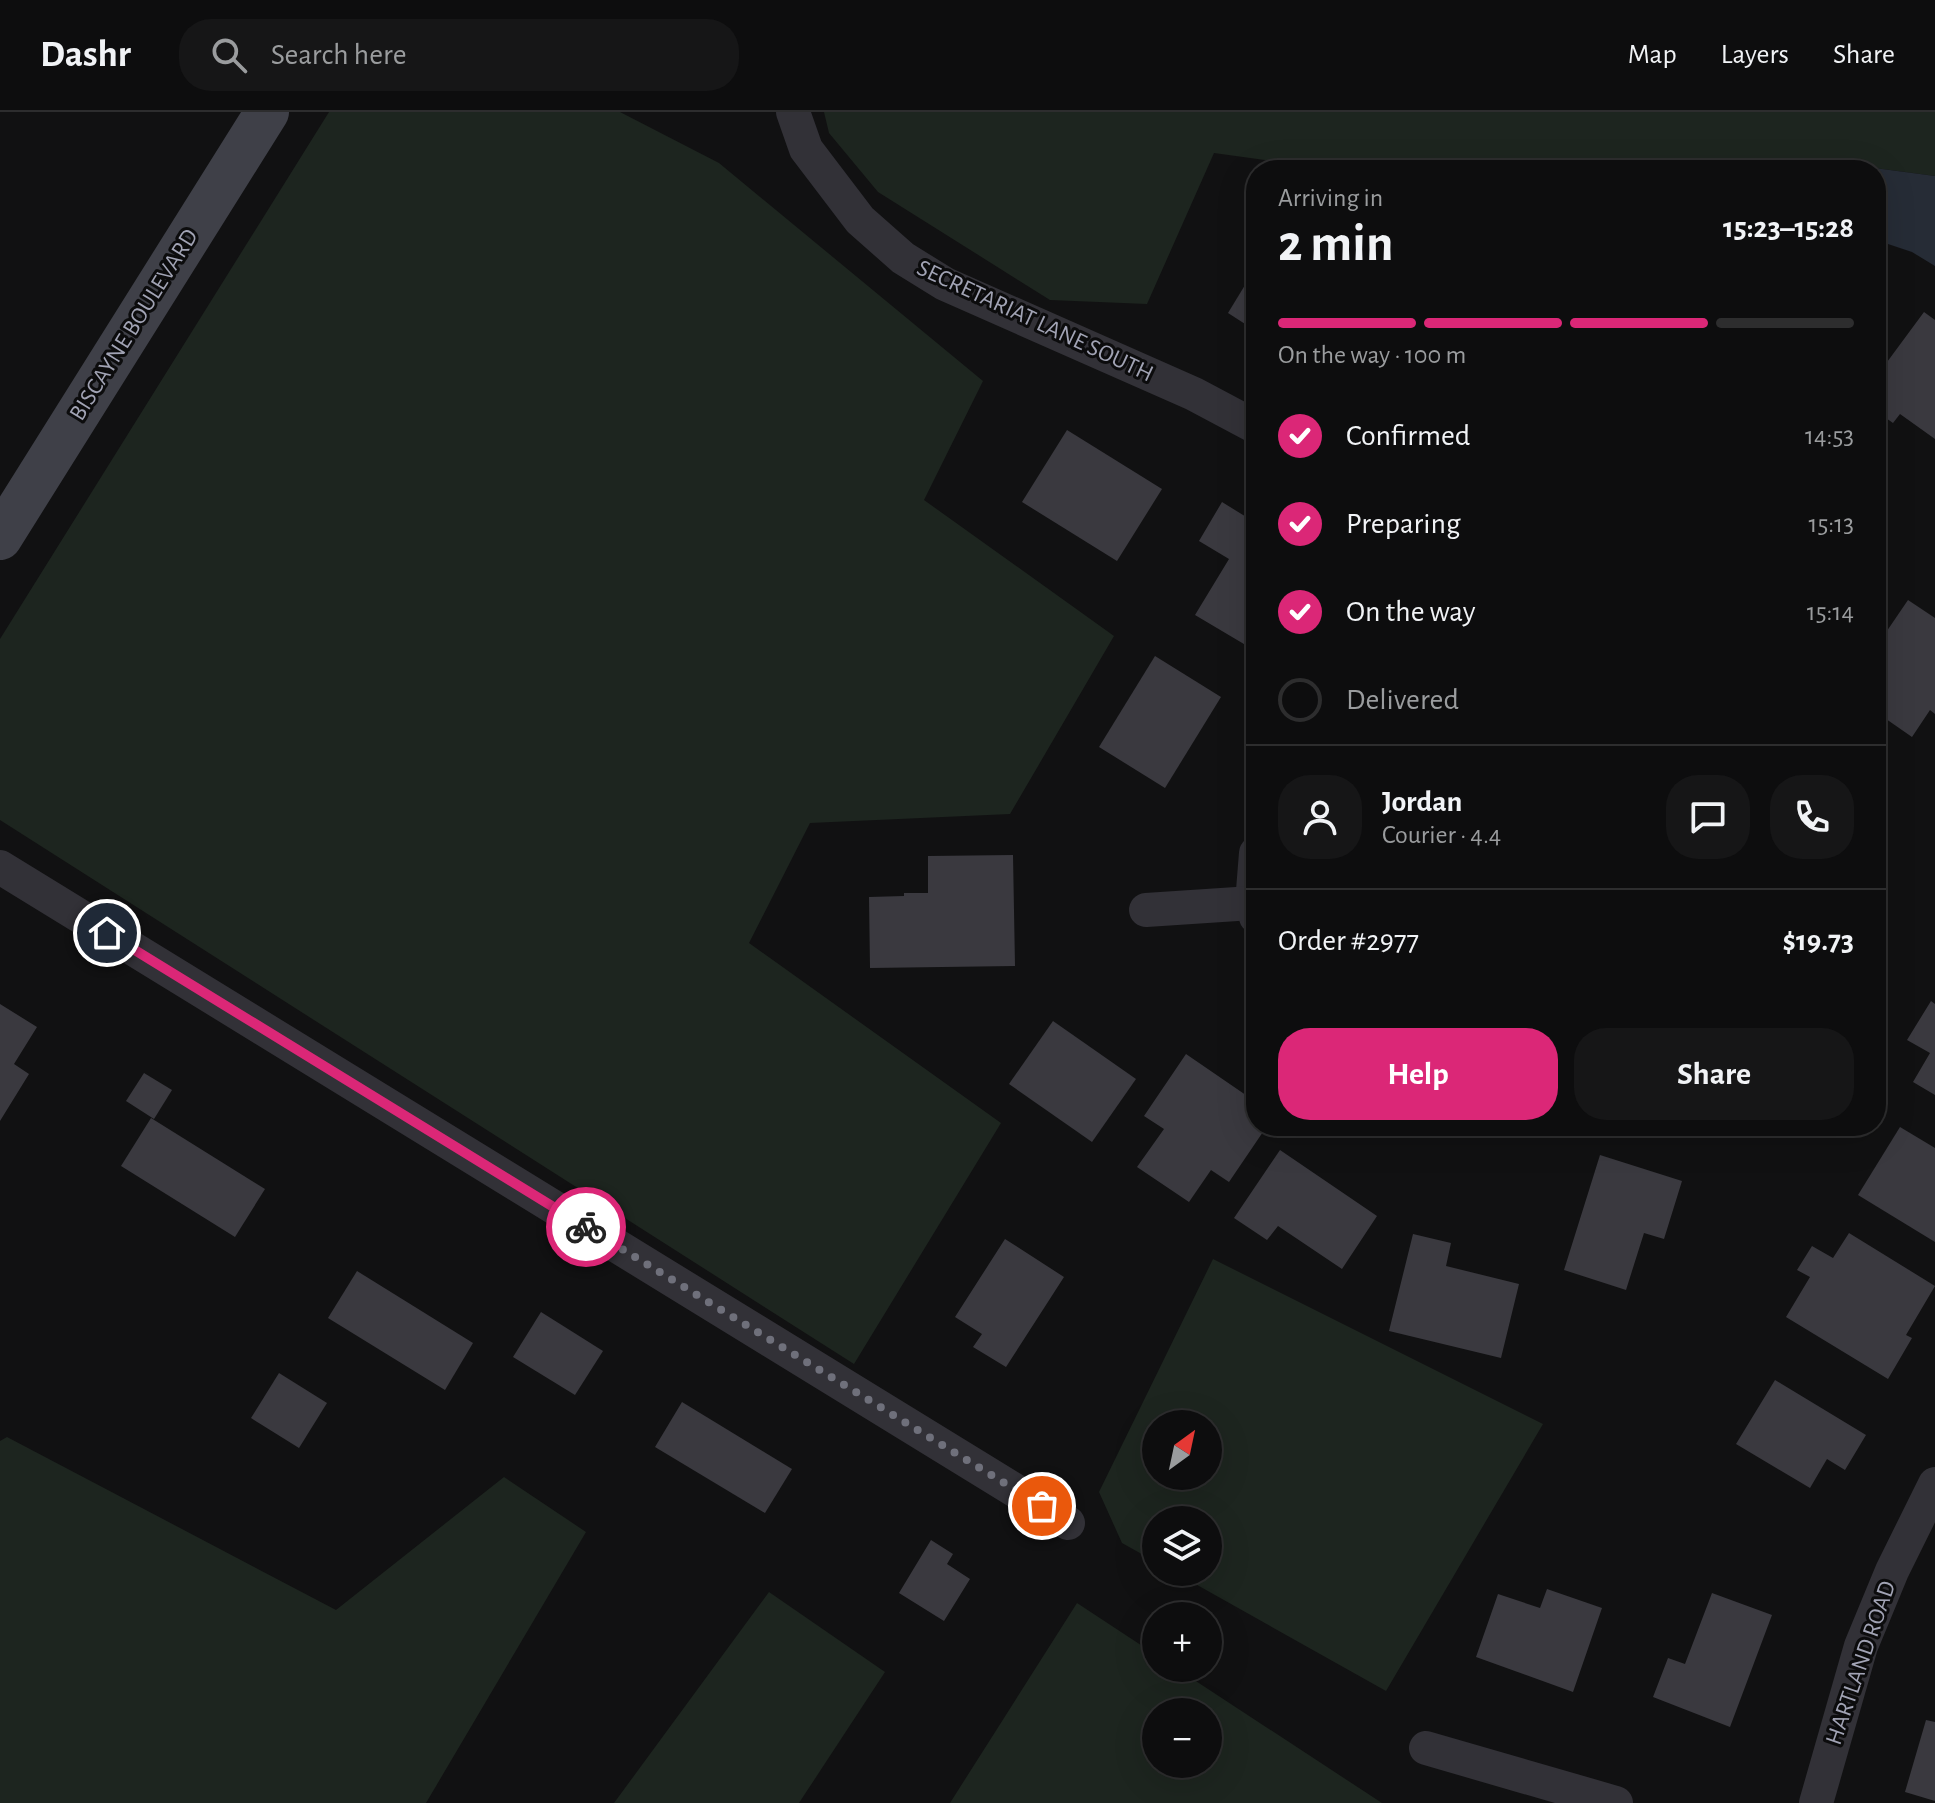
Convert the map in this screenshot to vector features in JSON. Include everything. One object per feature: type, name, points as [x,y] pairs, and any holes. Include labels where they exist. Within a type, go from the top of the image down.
[{"type":"street","name":"BISCAYNE BOULEVARD","points":[[0,538],[267,112]]},
{"type":"street","name":"SECRETARIAT LANE SOUTH","points":[[793,112],[806,149],[860,220],[903,258],[945,284],[1194,394],[1246,422]]},
{"type":"street","points":[[0,867],[1068,1523]]},
{"type":"street","points":[[1146,910],[1246,910]]},
{"type":"street","name":"HARTLAND ROAD","points":[[1816,1803],[1861,1646],[1892,1571],[1935,1484]]},
{"type":"street","points":[[1426,1748],[1616,1803]]},
{"type":"shaded area","points":[[329,112],[620,112],[719,163],[983,381],[924,500],[1114,636],[1010,814],[810,823],[749,943],[1001,1123],[854,1364],[0,820],[0,639]]},
{"type":"shaded area","points":[[824,112],[1935,112],[1935,176],[1886,170],[1886,160],[1265,160],[1214,153],[1147,304],[1050,300],[878,192],[829,133]]},
{"type":"shaded area","points":[[1886,170],[1935,176],[1935,266],[1912,252],[1886,243]]},
{"type":"shaded area","points":[[1213,1259],[1543,1424],[1386,1691],[1199,1586],[1222,1586],[1222,1506],[1142,1506],[1142,1554],[1122,1543],[1099,1492]]},
{"type":"shaded area","points":[[7,1437],[336,1610],[504,1477],[586,1532],[426,1803],[0,1803],[0,1441]]},
{"type":"shaded area","points":[[769,1592],[885,1672],[799,1803],[614,1803]]},
{"type":"shaded area","points":[[1077,1603],[1142,1646],[1142,1682],[1197,1682],[1222,1698],[1142,1698],[1142,1778],[1222,1778],[1222,1698],[1382,1803],[950,1803]]},
{"type":"building","points":[[1246,283],[1246,325],[1228,313]]},
{"type":"building","points":[[1924,312],[1935,320],[1935,439],[1900,414],[1893,423],[1886,418],[1886,363]]},
{"type":"building","points":[[1067,430],[1162,489],[1117,561],[1022,502]]},
{"type":"building","points":[[1222,502],[1246,517],[1246,645],[1195,615],[1229,559],[1199,541]]},
{"type":"building","points":[[1908,600],[1935,618],[1935,714],[1930,710],[1912,737],[1886,719],[1886,632]]},
{"type":"building","points":[[1155,656],[1221,697],[1165,788],[1099,747]]},
{"type":"building","points":[[1013,855],[1015,966],[870,968],[869,897],[928,893],[928,856]]},
{"type":"building","points":[[1931,1001],[1935,1004],[1935,1095],[1913,1082],[1930,1053],[1907,1040]]},
{"type":"building","points":[[0,1004],[37,1027],[14,1064],[29,1074],[0,1121]]},
{"type":"building","points":[[1053,1021],[1136,1079],[1092,1142],[1009,1084]]},
{"type":"building","points":[[1186,1054],[1246,1095],[1246,1136],[1260,1136],[1229,1182],[1211,1170],[1189,1202],[1137,1167],[1164,1129],[1144,1116]]},
{"type":"building","points":[[144,1073],[172,1090],[154,1119],[126,1101]]},
{"type":"building","points":[[151,1118],[265,1189],[235,1237],[121,1166]]},
{"type":"building","points":[[1900,1127],[1935,1148],[1935,1242],[1858,1195]]},
{"type":"building","points":[[1280,1150],[1377,1216],[1342,1269],[1278,1226],[1267,1240],[1234,1218]]},
{"type":"building","points":[[1600,1155],[1682,1181],[1664,1239],[1644,1233],[1626,1290],[1564,1270]]},
{"type":"building","points":[[1849,1233],[1935,1286],[1906,1335],[1912,1338],[1888,1379],[1786,1317],[1810,1277],[1797,1270],[1812,1246],[1833,1258]]},
{"type":"building","points":[[1413,1234],[1451,1243],[1446,1266],[1519,1284],[1501,1358],[1389,1331]]},
{"type":"building","points":[[1005,1239],[1064,1277],[1006,1367],[973,1347],[982,1334],[955,1317]]},
{"type":"building","points":[[357,1271],[473,1343],[445,1390],[328,1318]]},
{"type":"building","points":[[541,1312],[603,1351],[575,1395],[513,1357]]},
{"type":"building","points":[[279,1373],[327,1403],[299,1448],[251,1418]]},
{"type":"building","points":[[1775,1380],[1866,1435],[1845,1470],[1827,1459],[1810,1488],[1736,1444]]},
{"type":"building","points":[[682,1402],[792,1469],[765,1513],[655,1447]]},
{"type":"building","points":[[931,1540],[953,1554],[947,1564],[970,1579],[944,1621],[899,1593]]},
{"type":"building","points":[[1547,1589],[1602,1608],[1573,1692],[1476,1657],[1498,1594],[1540,1608]]},
{"type":"building","points":[[1712,1593],[1772,1615],[1730,1727],[1653,1697],[1668,1658],[1685,1664]]},
{"type":"building","points":[[1926,1720],[1935,1722],[1935,1801],[1905,1792]]},
{"type":"way so far","points":[[586,1227],[1042,1506]]},
{"type":"route","points":[[107,933],[586,1227]]}]
